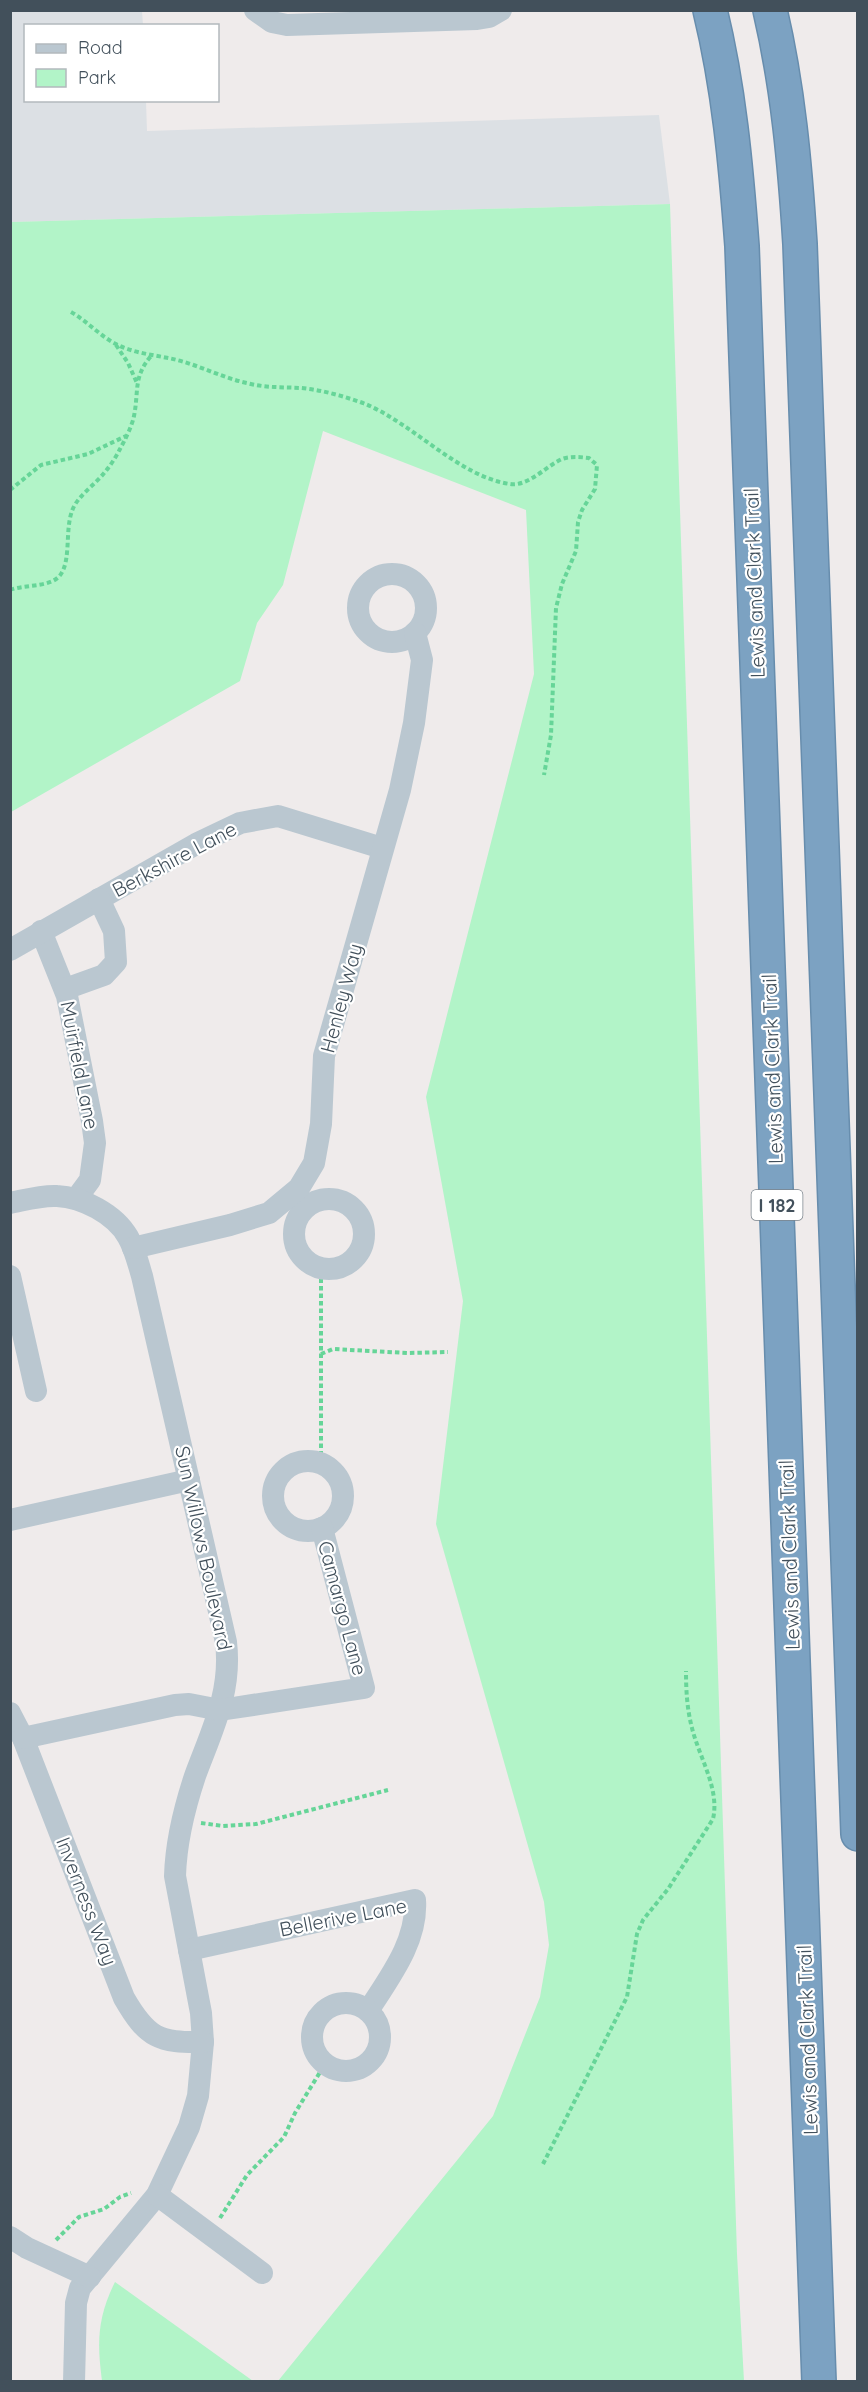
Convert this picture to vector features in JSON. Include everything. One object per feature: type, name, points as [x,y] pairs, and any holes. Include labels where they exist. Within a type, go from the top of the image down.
[{"type":"highway","points":[[770,10],[788,106],[796,175],[800,243],[858,1834]]},
{"type":"highway","name":"Lewis and Clark Trail","points":[[711,17],[735,150],[742,246],[819,2382]]},
{"type":"street","points":[[255,10],[272,22],[287,25],[477,19],[489,17],[501,10]]},
{"type":"street","name":"Henley Way","points":[[133,1248],[294,1207],[299,1188],[314,1163],[321,1124],[324,1056],[400,790],[414,723],[422,660],[415,633]]},
{"type":"street","name":"Berkshire Lane","points":[[10,950],[196,844],[240,823],[278,816],[382,848]]},
{"type":"street","points":[[65,989],[104,975],[116,962],[114,931],[99,899]]},
{"type":"street","name":"Muirfield Lane","points":[[41,932],[65,989],[85,1080],[95,1143],[90,1180],[76,1199]]},
{"type":"street","name":"Sun Willows Boulevard","points":[[10,1203],[56,1196],[76,1199],[118,1223],[133,1248],[142,1276],[226,1642],[227,1681],[220,1710],[195,1778],[177,1841],[175,1876],[201,2013],[204,2042],[201,2078],[189,2127],[155,2197],[81,2288],[76,2303],[74,2382]]},
{"type":"street","points":[[330,1199],[342,1201],[351,1207],[359,1216],[363,1227],[364,1239],[360,1251],[353,1260],[343,1266],[321,1268],[310,1264],[302,1256],[294,1236],[296,1224],[294,1207],[308,1206],[330,1199]]},
{"type":"street","points":[[10,1276],[36,1391]]},
{"type":"street","name":"Camargo Lane","points":[[309,1461],[321,1463],[331,1469],[343,1489],[343,1501],[339,1512],[332,1522],[322,1528],[311,1531],[290,1526],[281,1518],[276,1508],[275,1486],[287,1468],[297,1463],[309,1461]]},
{"type":"street","points":[[10,1520],[189,1480]]},
{"type":"street","name":"Camargo Lane","points":[[220,1710],[364,1688],[322,1528]]},
{"type":"street","points":[[23,1738],[175,1705],[189,1704],[220,1710]]},
{"type":"street","name":"Inverness Way","points":[[10,1713],[23,1738],[124,1998],[144,2027],[160,2039],[173,2043],[204,2042]]},
{"type":"street","name":"Bellerive Lane","points":[[189,1950],[415,1900],[414,1929],[393,1971],[368,2011]]},
{"type":"street","points":[[348,2003],[359,2005],[368,2011],[376,2019],[380,2031],[380,2043],[369,2063],[359,2069],[348,2071],[336,2070],[325,2064],[313,2046],[314,2025],[320,2016],[328,2008],[348,2003]]},
{"type":"street","points":[[155,2197],[212,2235],[262,2273]]},
{"type":"street","points":[[10,2237],[90,2277]]},
{"type":"path","points":[[71,312],[115,344],[151,356],[176,360],[245,383],[270,387],[302,388],[335,394],[362,403],[404,425],[473,472],[498,482],[514,485],[530,479],[545,468],[564,459],[589,458],[597,465],[595,489],[582,510],[578,522],[576,551],[562,584],[556,608],[551,735],[544,775]]},
{"type":"path","points":[[115,344],[128,363],[137,384]]},
{"type":"path","points":[[10,591],[21,586],[49,583],[61,575],[67,560],[68,523],[73,508],[105,472],[126,435],[134,417],[141,368],[151,356]]},
{"type":"path","points":[[10,490],[41,465],[88,454],[126,435]]},
{"type":"path","points":[[321,1268],[321,1463]]},
{"type":"path","points":[[321,1354],[333,1349],[407,1353],[448,1352]]},
{"type":"path","points":[[543,2164],[627,1996],[637,1934],[643,1920],[668,1889],[713,1819],[716,1808],[714,1797],[697,1748],[687,1705],[686,1671]]},
{"type":"path","points":[[183,1819],[223,1826],[256,1824],[388,1790]]},
{"type":"path","points":[[212,2235],[225,2207],[247,2175],[284,2137],[295,2113],[325,2064]]},
{"type":"path","points":[[50,2258],[56,2239],[79,2217],[104,2209],[124,2194],[141,2193],[155,2197]]},
{"type":"shaded area","points":[[10,11],[142,11],[143,24],[24,24],[24,102],[146,102],[147,131],[659,115],[670,204],[11,222]]},
{"type":"green space","points":[[670,204],[737,2254],[744,2381],[278,2381],[493,2116],[540,1997],[549,1945],[544,1902],[436,1524],[463,1301],[426,1097],[534,674],[526,510],[323,431],[283,585],[257,623],[240,681],[11,812],[11,222]]},
{"type":"green space","points":[[115,2282],[253,2381],[102,2381],[99,2355],[100,2331],[105,2307]]}]
